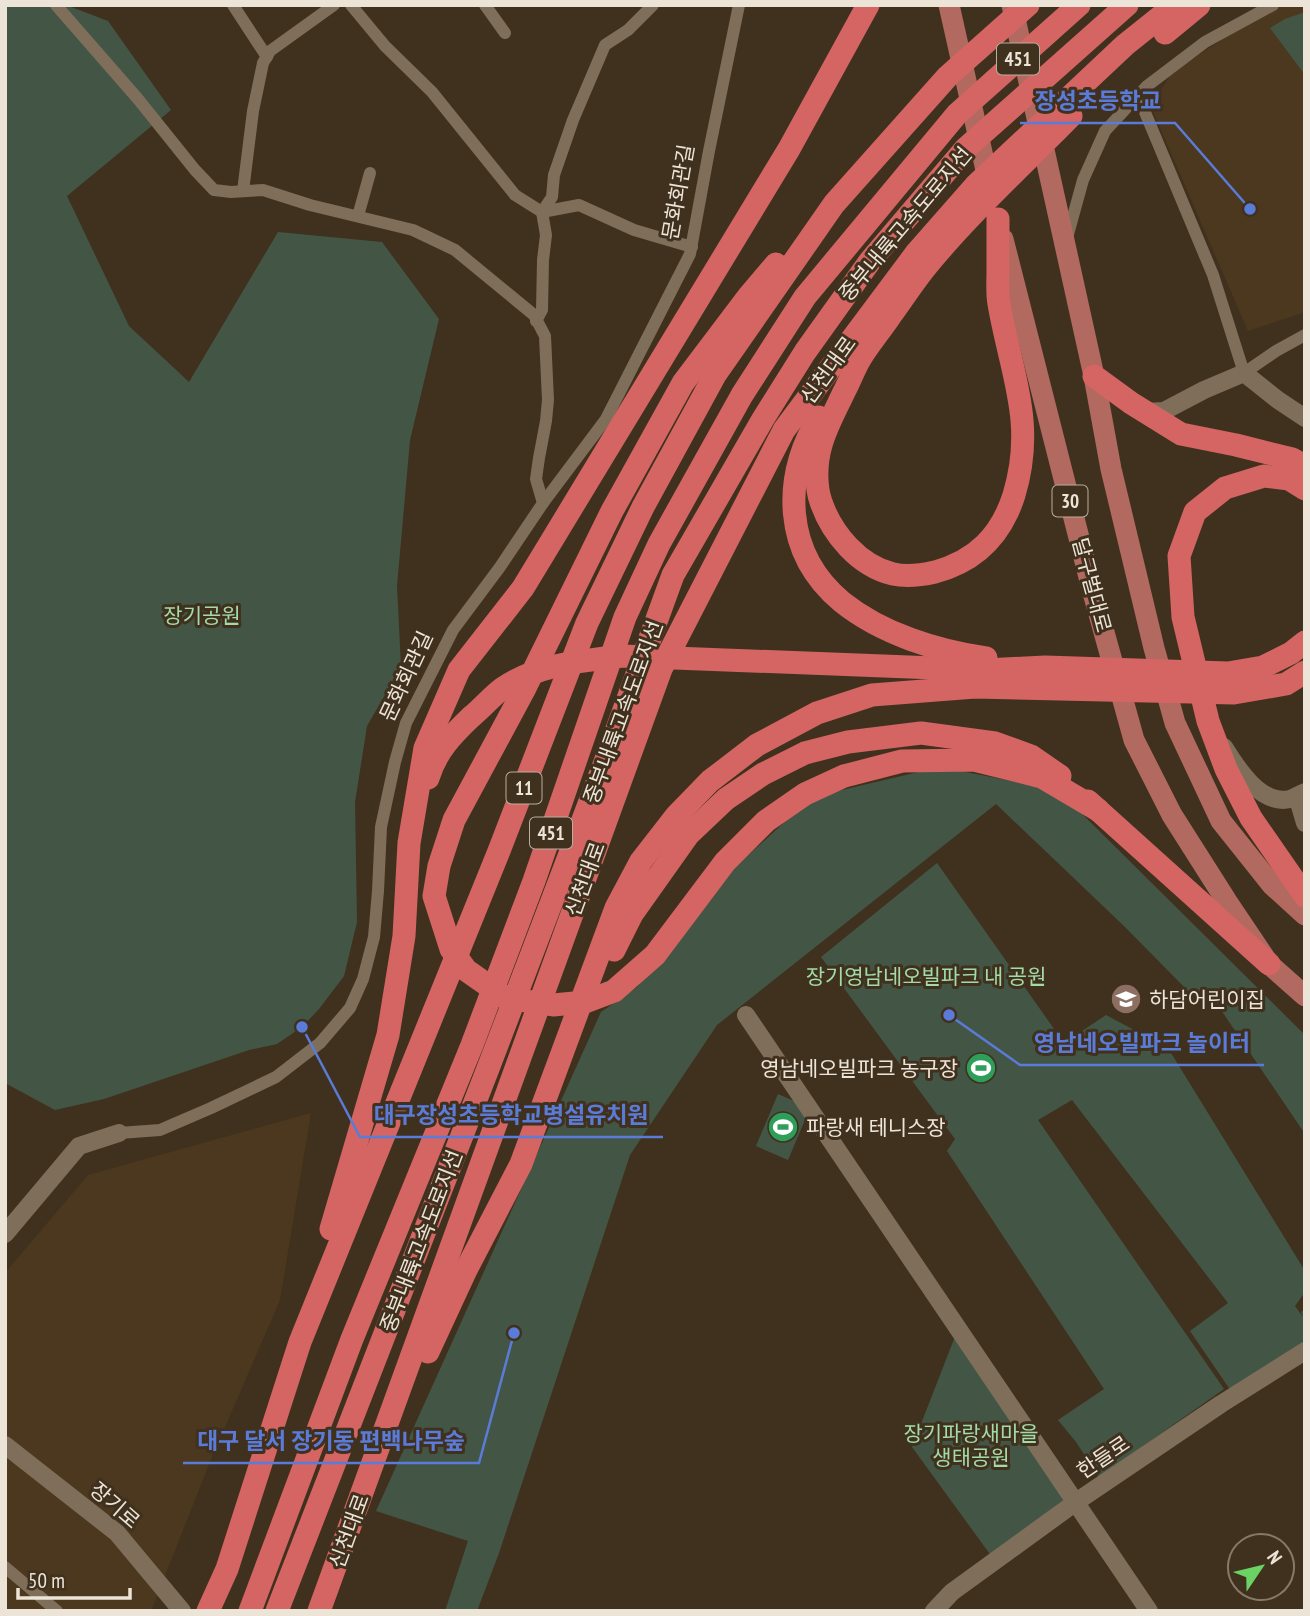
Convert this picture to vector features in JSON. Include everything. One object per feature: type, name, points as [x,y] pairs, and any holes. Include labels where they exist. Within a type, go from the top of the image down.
[{"type":"highway","points":[[300,1342],[310,1296],[349,1173],[388,1035],[404,936],[409,843],[425,748],[459,670],[523,588],[789,149],[868,5]]},
{"type":"highway","name":"11","points":[[208,1611],[227,1569],[300,1342],[499,851],[587,623],[643,507],[715,375],[834,204],[948,76],[1028,5]]},
{"type":"highway","name":"중부내륙고속도로지선","points":[[250,1611],[352,1339],[467,1058],[534,881],[625,617],[659,544],[742,395],[805,297],[957,114],[1079,5]]},
{"type":"highway","name":"신천대로","points":[[319,1611],[661,669],[784,429],[917,252],[975,186],[1125,45],[1175,5]]},
{"type":"highway","points":[[1046,678],[920,642],[865,618],[841,601],[823,582],[799,540],[793,496],[796,471],[810,432],[828,403],[924,269],[1109,78],[1199,5]]},
{"type":"highway","name":"중부내륙고속도로지선","points":[[277,1611],[499,1041],[674,575],[763,419],[870,261],[966,149],[1124,8]]},
{"type":"highway","points":[[834,204],[796,242],[748,298],[683,383],[612,511],[526,688],[454,820],[439,866],[434,896],[451,949],[466,970],[506,998],[553,1005],[585,1002],[614,990],[654,955],[725,862],[766,821],[805,794],[844,776],[902,761],[974,760],[1042,777],[1098,810]]},
{"type":"highway","points":[[861,358],[821,445],[817,484],[820,501],[839,537],[867,562],[884,571],[896,575],[926,574],[955,566],[978,552],[996,534],[1013,498],[1023,453],[1024,426],[1017,382],[998,301],[998,219]]},
{"type":"highway","points":[[1094,376],[1181,434],[1281,456],[1305,466]]},
{"type":"highway","points":[[1305,489],[1289,479],[1264,475],[1225,488],[1195,512],[1179,556],[1183,617],[1208,721],[1226,769],[1251,818],[1305,896]]},
{"type":"highway","points":[[1231,683],[1291,653],[1305,642]]},
{"type":"highway","points":[[409,843],[433,761],[455,732],[502,689],[528,673],[571,662],[623,656],[986,670],[1046,678],[1286,684],[1305,672]]},
{"type":"highway","points":[[361,1498],[466,1270],[520,1164],[616,908],[641,860],[677,816],[710,781],[757,745],[817,713],[872,695],[1046,678]]},
{"type":"highway","points":[[557,1066],[632,914],[688,835],[726,799],[763,774],[806,753],[848,742],[922,733],[995,743],[1031,756],[1064,778],[1269,964]]},
{"type":"main road","name":"달구벌대로","points":[[949,5],[998,219],[1092,589],[1134,740],[1172,815],[1226,900],[1269,964],[1305,996]]},
{"type":"main road","name":"30","points":[[1012,5],[1094,376],[1114,481],[1175,723],[1221,821],[1272,885],[1305,915]]},
{"type":"street","points":[[57,5],[214,190],[262,190],[310,205],[413,230],[455,250],[534,315],[545,336],[547,421],[536,479],[543,503]]},
{"type":"street","points":[[233,5],[267,57]]},
{"type":"street","points":[[243,191],[253,111],[263,63],[270,51],[334,5]]},
{"type":"street","points":[[351,5],[385,46],[432,92],[515,195],[541,212],[579,205],[634,230],[692,247]]},
{"type":"street","points":[[537,321],[542,310],[546,235],[541,212],[552,197],[554,175],[573,120],[605,46],[628,30],[653,5]]},
{"type":"street","name":"문화회관길","points":[[5,1234],[79,1146],[120,1133],[160,1130],[276,1077],[320,1042],[349,1009],[363,979],[373,937],[382,827],[406,723],[453,630],[606,419],[690,254],[739,5]]},
{"type":"street","points":[[1065,245],[1083,180],[1105,131],[1147,86],[1205,42],[1273,5]]},
{"type":"street","points":[[491,8],[505,33]]},
{"type":"street","points":[[1147,86],[1142,104],[1213,275],[1244,373],[1305,418]]},
{"type":"street","points":[[358,216],[370,173]]},
{"type":"street","points":[[1145,412],[1164,411],[1244,373],[1305,335]]},
{"type":"street","points":[[1208,721],[1252,785],[1270,797],[1288,799],[1305,795]]},
{"type":"street","points":[[1305,795],[1300,806],[1305,823]]},
{"type":"street","points":[[746,1016],[1149,1611]]},
{"type":"street","name":"한들로","points":[[934,1611],[952,1592],[1076,1502],[1305,1351]]},
{"type":"street","name":"장기로","points":[[5,1445],[117,1533],[182,1611]]},
{"type":"street","points":[[5,1567],[57,1611]]},
{"type":"shaded area","points":[[1284,5],[1305,5],[1305,312],[1248,331],[1151,107],[1172,72],[1245,25]]},
{"type":"shaded area","points":[[311,1113],[280,1300],[212,1457],[151,1611],[5,1611],[5,1273],[88,1175]]},
{"type":"green space","name":"장기공원","points":[[5,5],[66,5],[108,21],[171,110],[67,196],[129,326],[189,382],[278,232],[382,242],[439,319],[410,440],[397,586],[401,667],[367,726],[355,802],[357,922],[344,976],[302,1027],[277,1044],[249,1050],[104,1099],[55,1110],[5,1083]]},
{"type":"green space","points":[[1305,12],[1305,75],[1270,28]]},
{"type":"green space","points":[[940,767],[1058,790],[1305,1035],[1305,1134],[1219,1007],[1191,994],[996,804],[717,1025],[630,1155],[499,1553],[477,1611],[445,1611],[468,1541],[376,1511],[601,1012],[637,987],[720,881],[812,797]]},
{"type":"green space","name":"장기영남네오빌파크 내 공원","points":[[937,863],[1064,1043],[1106,1015],[1168,1048],[1305,1271],[1305,1292],[1295,1306],[1303,1317],[1301,1312],[1305,1309],[1305,1342],[1231,1391],[1190,1331],[1228,1303],[1072,1100],[1038,1120],[1224,1389],[1099,1477],[1058,1420],[1104,1389],[947,1151],[955,1139],[821,957]]},
{"type":"green space","name":"파랑새 테니스장","points":[[778,1094],[810,1108],[788,1160],[756,1146]]},
{"type":"green space","name":"장기파랑새마을 생태공원","points":[[956,1334],[1066,1498],[992,1557],[912,1447]]},
{"type":"place","name":"장성초등학교","points":[[1250,209]]},
{"type":"place","name":"하담어린이집","points":[[1126,999]]},
{"type":"place","name":"영남네오빌파크 놀이터","points":[[949,1015]]},
{"type":"place","name":"대구장성초등학교병설유치원","points":[[302,1027]]},
{"type":"place","name":"영남네오빌파크 농구장","points":[[981,1068]]},
{"type":"place","name":"파랑새 테니스장","points":[[783,1127]]},
{"type":"place","name":"대구 달서 장기동 편백나무숲","points":[[514,1333]]}]
